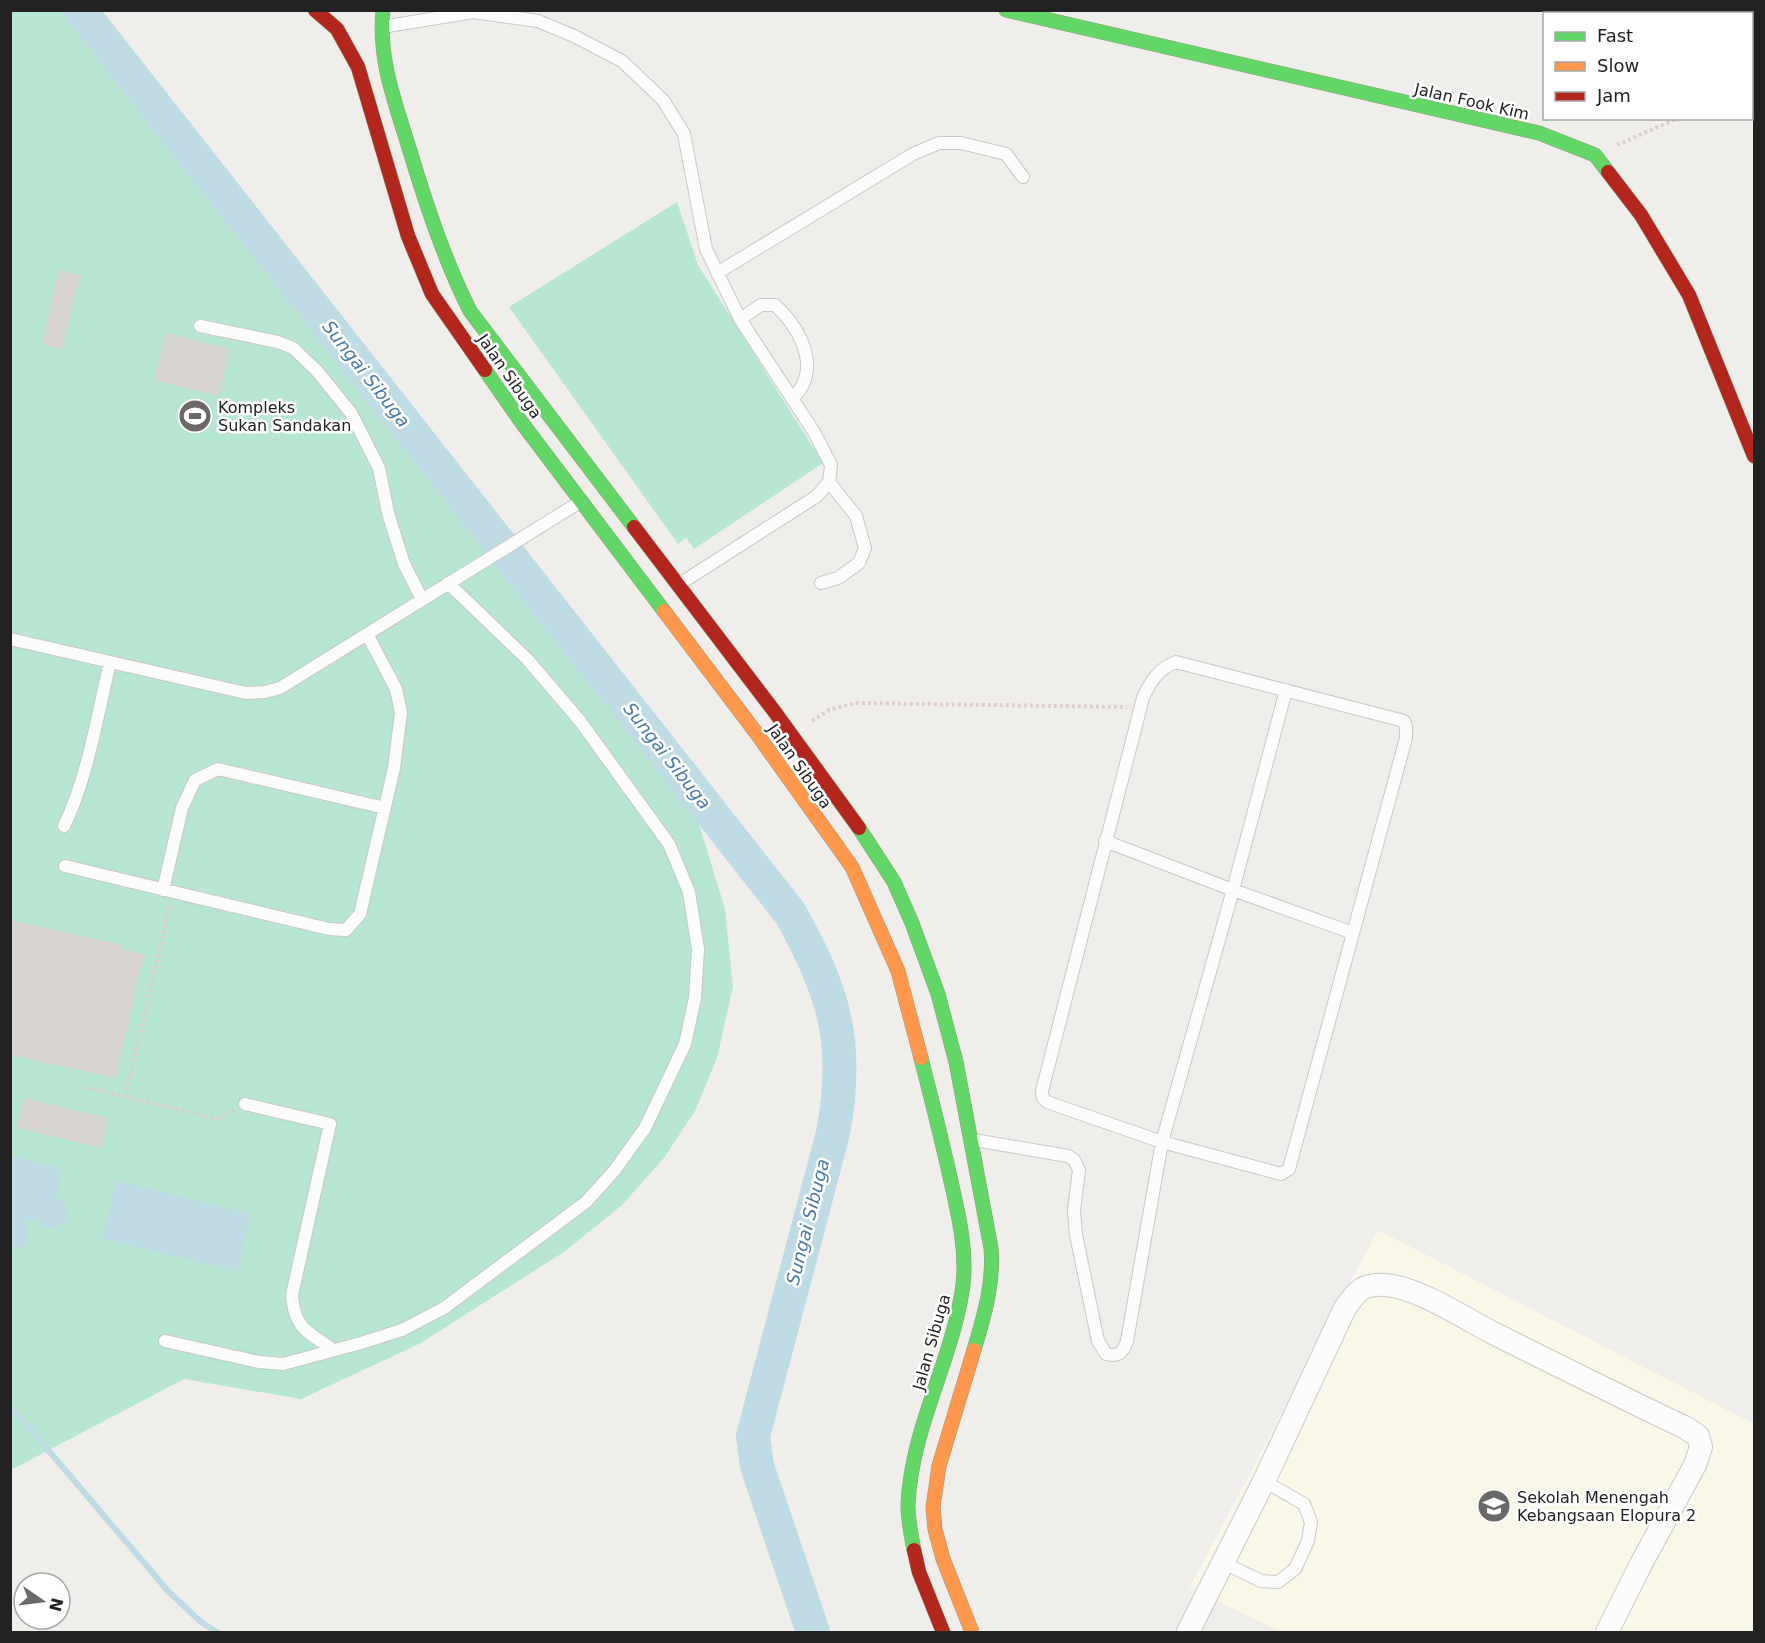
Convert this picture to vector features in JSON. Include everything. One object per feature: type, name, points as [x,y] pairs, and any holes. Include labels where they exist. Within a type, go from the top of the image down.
[{"type":"main road","name":"Jalan Sibuga","points":[[315,10],[337,29],[358,67],[408,236],[432,294],[522,423],[757,734],[852,867],[898,971],[943,1144],[963,1233],[963,1282],[959,1308],[917,1446],[910,1483],[909,1526],[919,1572],[943,1632]]},
{"type":"main road","name":"Jalan Sibuga","points":[[383,10],[381,27],[386,73],[437,239],[470,311],[859,828],[894,882],[938,994],[956,1062],[991,1248],[992,1284],[939,1466],[933,1511],[941,1554],[972,1632]]},
{"type":"main road","name":"Jalan Fook Kim","points":[[1006,10],[1095,25],[1539,133],[1595,155]]},
{"type":"main road","points":[[1595,155],[1641,215],[1689,296],[1755,456]]},
{"type":"street","points":[[1188,1632],[1264,1482],[1346,1308],[1356,1292],[1370,1285],[1386,1285],[1416,1293],[1698,1436],[1701,1447],[1695,1466],[1641,1564],[1607,1632]]},
{"type":"lane","points":[[381,27],[473,12],[538,21],[574,36],[622,62],[663,100],[684,134],[706,249],[740,319],[814,432],[831,465],[829,482],[817,496],[678,585]]},
{"type":"lane","points":[[717,273],[913,154],[939,143],[961,143],[1006,154],[1023,177]]},
{"type":"lane","points":[[740,319],[761,305],[775,305],[788,317],[804,348],[807,366],[803,384],[792,399]]},
{"type":"lane","points":[[200,326],[294,348],[317,371],[351,413],[379,468],[388,513],[404,564],[422,599]]},
{"type":"lane","points":[[822,583],[838,578],[859,564],[865,548],[856,516],[829,482]]},
{"type":"lane","points":[[10,639],[246,693],[265,692],[280,688],[581,501]]},
{"type":"lane","points":[[165,1341],[259,1362],[284,1364],[402,1330],[444,1308],[586,1202],[614,1171],[645,1128],[685,1044],[695,998],[699,950],[689,892],[669,844],[580,721],[543,677],[448,583]]},
{"type":"lane","points":[[65,866],[329,929],[346,930],[360,914],[394,768],[401,713],[396,689],[367,634]]},
{"type":"lane","points":[[64,826],[71,812],[83,772],[110,662]]},
{"type":"lane","points":[[1176,662],[1404,721],[1406,727],[1406,738],[1289,1169],[1281,1174],[1162,1142],[1047,1102],[1043,1098],[1042,1091],[1140,708],[1148,686],[1168,665],[1176,662]]},
{"type":"lane","points":[[970,1139],[1068,1156],[1078,1165],[1074,1210],[1076,1235],[1098,1341],[1106,1354],[1113,1356],[1119,1354],[1127,1341],[1162,1142],[1233,891],[1286,690]]},
{"type":"lane","points":[[168,891],[182,808],[195,780],[218,769],[385,808]]},
{"type":"lane","points":[[1105,841],[1233,891],[1353,933]]},
{"type":"lane","points":[[245,1104],[330,1124],[292,1295],[293,1312],[303,1329],[334,1350]]},
{"type":"lane","points":[[1224,1563],[1261,1581],[1278,1582],[1294,1569],[1308,1541],[1311,1522],[1304,1504],[1264,1482]]},
{"type":"path","points":[[1595,155],[1674,120]]},
{"type":"path","points":[[792,736],[829,710],[855,703],[1140,708]]},
{"type":"path","points":[[125,1097],[168,891]]},
{"type":"path","points":[[88,1089],[219,1119]]},
{"type":"shaded area","name":"Sekolah Menengah Kebangsaan Elopura 2","points":[[1378,1230],[1754,1424],[1754,1632],[1281,1632],[1190,1587]]},
{"type":"green space","name":"Kompleks Sukan Sandakan","points":[[63,10],[698,821],[725,909],[733,987],[717,1058],[695,1111],[664,1158],[622,1205],[564,1252],[419,1344],[301,1399],[184,1379],[11,1470],[10,11]]},
{"type":"green space","points":[[677,202],[698,265],[823,463],[694,549],[686,538],[678,544],[509,307]]},
{"type":"water","points":[[11,1156],[63,1168],[56,1198],[62,1202],[67,1211],[65,1222],[52,1229],[44,1227],[35,1218],[29,1219],[26,1224],[29,1233],[28,1242],[17,1251],[11,1250]]},
{"type":"water","points":[[116,1181],[251,1213],[237,1271],[102,1239]]},
{"type":"building","points":[[59,270],[80,275],[62,349],[42,344]]},
{"type":"building","points":[[166,333],[230,349],[219,396],[154,380]]},
{"type":"building","points":[[10,920],[123,945],[122,949],[144,954],[116,1078],[10,1055]]},
{"type":"building","points":[[24,1098],[108,1118],[101,1148],[17,1128]]},
{"type":"waterway","name":"Sungai Sibuga","points":[[80,10],[790,913],[818,968],[834,1018],[838,1044],[840,1072],[838,1101],[833,1133],[753,1436],[757,1466],[813,1632]]},
{"type":"waterway","points":[[10,1409],[14,1410],[168,1591],[201,1622],[217,1632]]},
{"type":"traffic: fast","points":[[383,10],[383,46],[393,97],[436,231],[470,311],[634,527]]},
{"type":"traffic: fast","points":[[1006,10],[1539,133],[1595,155],[1608,172]]},
{"type":"traffic: fast","points":[[485,370],[522,423],[664,611]]},
{"type":"traffic: fast","points":[[859,828],[894,882],[912,923],[938,994],[956,1062],[992,1261],[985,1312],[974,1350]]},
{"type":"traffic: fast","points":[[914,1550],[908,1505],[916,1449],[951,1340],[958,1313],[964,1271],[959,1217],[921,1058]]},
{"type":"traffic: slow","points":[[664,611],[757,734],[852,867],[898,971],[921,1058]]},
{"type":"traffic: slow","points":[[972,1632],[943,1559],[935,1529],[933,1507],[939,1466],[974,1350]]},
{"type":"traffic: jam","points":[[315,10],[337,29],[358,67],[408,236],[432,294],[485,370]]},
{"type":"traffic: jam","points":[[1608,172],[1641,215],[1689,295],[1754,456]]},
{"type":"traffic: jam","points":[[634,527],[774,711],[859,828]]},
{"type":"traffic: jam","points":[[914,1550],[919,1572],[943,1632]]},
{"type":"place","name":"Kompleks Sukan Sandakan","points":[[195,416]]},
{"type":"place","name":"Sekolah Menengah Kebangsaan Elopura 2","points":[[1494,1506]]}]
